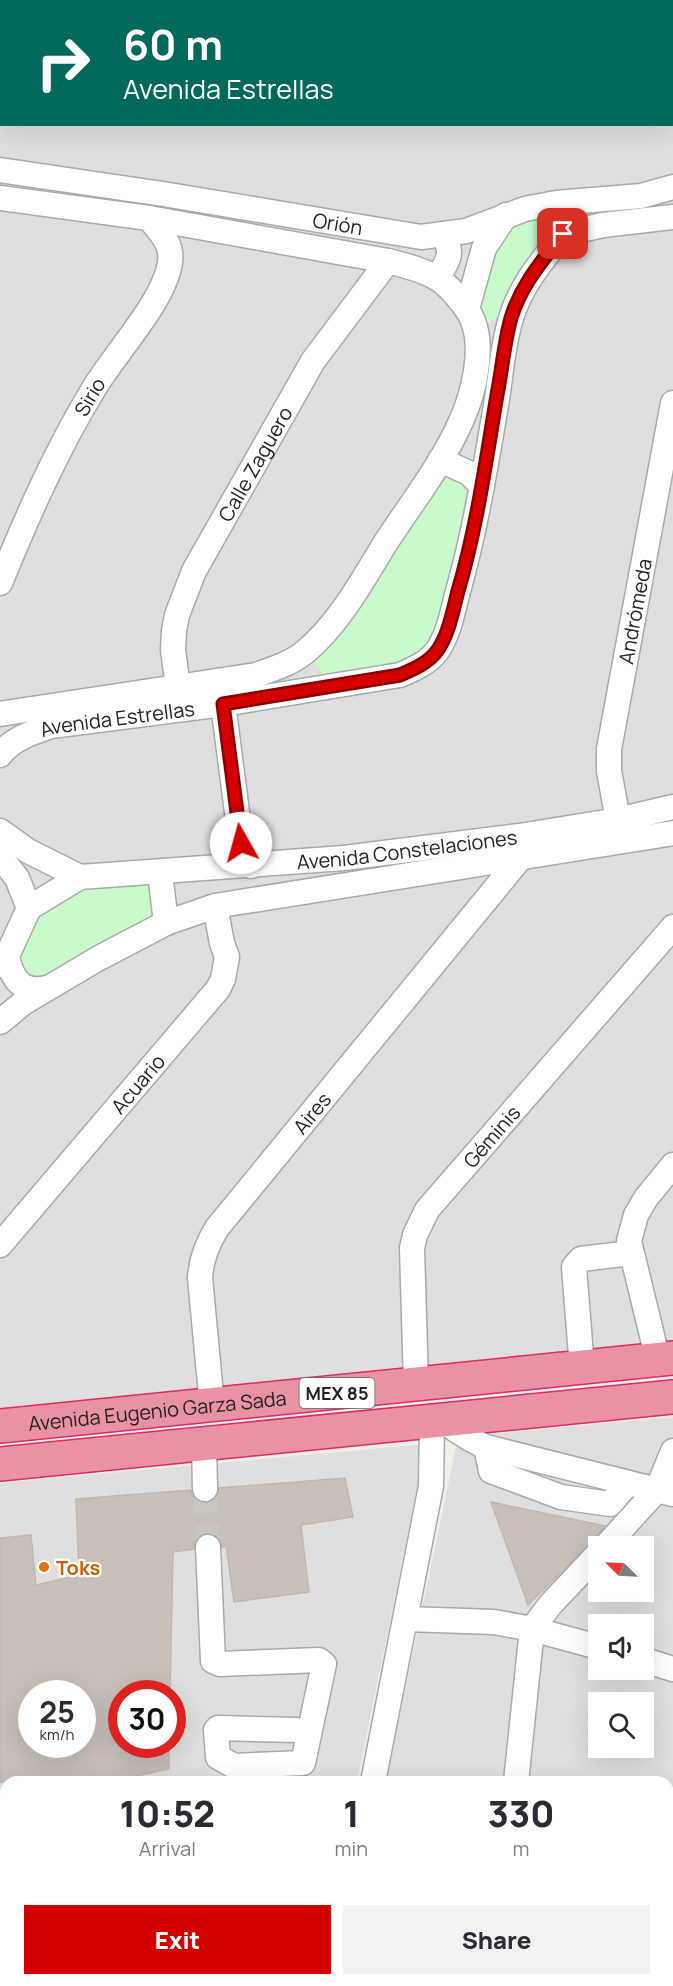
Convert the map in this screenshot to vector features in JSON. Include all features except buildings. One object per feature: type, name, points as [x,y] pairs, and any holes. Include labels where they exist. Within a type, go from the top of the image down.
[{"type":"highway","name":"Avenida Eugenio Garza Sada","points":[[0,1426],[665,1359]]},
{"type":"highway","name":"Avenida Eugenio Garza Sada","points":[[0,1464],[673,1397]]},
{"type":"street","name":"Orión","points":[[0,170],[163,194],[421,237],[466,231],[525,208],[641,196],[673,187]]},
{"type":"street","name":"Orión","points":[[0,198],[149,218],[388,261],[437,278],[471,316]]},
{"type":"street","points":[[556,203],[563,234],[603,225],[673,217]]},
{"type":"street","name":"Avenida Estrellas","points":[[0,714],[256,675],[283,665],[304,653],[331,625],[440,460],[462,419],[477,367],[471,316],[484,248],[506,215]]},
{"type":"street","name":"Sirio","points":[[0,584],[39,490],[93,389],[153,304],[167,276],[171,259],[168,242],[149,218]]},
{"type":"street","points":[[437,278],[450,258],[450,249],[442,234]]},
{"type":"street","name":"Avenida Estrellas","points":[[0,755],[15,741],[51,726],[223,704],[400,675],[428,661],[438,650],[446,633],[466,564],[482,486],[510,320],[520,293],[532,273],[563,234]]},
{"type":"street","name":"Calle Zaguero","points":[[178,687],[173,650],[174,631],[177,615],[195,571],[313,360],[388,261]]},
{"type":"street","points":[[471,316],[484,329],[499,328],[510,320]]},
{"type":"street","name":"Andrómeda","points":[[618,820],[610,780],[609,749],[673,403]]},
{"type":"street","points":[[440,460],[469,474],[482,486]]},
{"type":"street","points":[[304,653],[322,687]]},
{"type":"street","points":[[223,704],[241,843],[251,866]]},
{"type":"street","name":"Avenida Constelaciones","points":[[29,908],[80,877],[344,858],[519,836],[618,820],[673,807]]},
{"type":"street","points":[[0,831],[28,851],[80,877]]},
{"type":"street","name":"Avenida Constelaciones","points":[[0,1022],[23,1003],[99,958],[166,923],[215,906],[673,833]]},
{"type":"street","points":[[0,856],[17,878],[29,908],[4,961],[15,979],[28,988],[36,991],[47,988]]},
{"type":"street","name":"Aires","points":[[212,1406],[200,1278],[200,1265],[209,1240],[522,856]]},
{"type":"street","points":[[160,873],[166,923]]},
{"type":"street","name":"Acuario","points":[[0,1245],[218,989],[223,979],[227,957],[215,906]]},
{"type":"street","name":"Géminis","points":[[416,1385],[412,1248],[423,1215],[673,927]]},
{"type":"street","points":[[665,1359],[629,1241],[636,1215],[646,1198],[673,1165]]},
{"type":"street","points":[[582,1368],[574,1267],[581,1259],[631,1253]]},
{"type":"street","points":[[374,1776],[431,1486],[436,1421],[486,1447],[665,1492]]},
{"type":"street","points":[[204,1444],[205,1489]]},
{"type":"street","points":[[617,1536],[665,1492],[673,1451]]},
{"type":"street","points":[[207,1548],[213,1661],[220,1664],[319,1660],[324,1667],[303,1763],[234,1766],[218,1757],[216,1730],[219,1727],[296,1730]]},
{"type":"street","points":[[517,1776],[532,1629],[550,1605],[588,1565]]},
{"type":"street","points":[[406,1619],[494,1622],[532,1629],[588,1644]]},
{"type":"street","points":[[654,1663],[673,1669]]},
{"type":"shaded area","points":[[0,126],[673,126],[673,1376],[0,1442]]},
{"type":"shaded area","points":[[673,1417],[673,1776],[387,1776],[458,1437]]},
{"type":"shaded area","points":[[426,1444],[358,1776],[0,1776],[0,1483]]},
{"type":"green space","points":[[543,217],[555,224],[554,234],[501,317],[490,323],[484,322],[472,299],[506,230]]},
{"type":"green space","points":[[452,477],[459,480],[466,493],[439,634],[416,664],[323,676],[311,658],[442,479]]},
{"type":"green space","points":[[150,880],[160,917],[31,985],[13,948],[24,924],[75,886]]},
{"type":"tunnel","points":[[205,1489],[208,1547]]},
{"type":"place","name":"Toks","points":[[44,1567]]},
{"type":"route","points":[[241,843],[223,704],[400,675],[428,661],[438,650],[446,633],[466,564],[482,486],[510,320],[520,293],[532,273],[563,234]]}]
